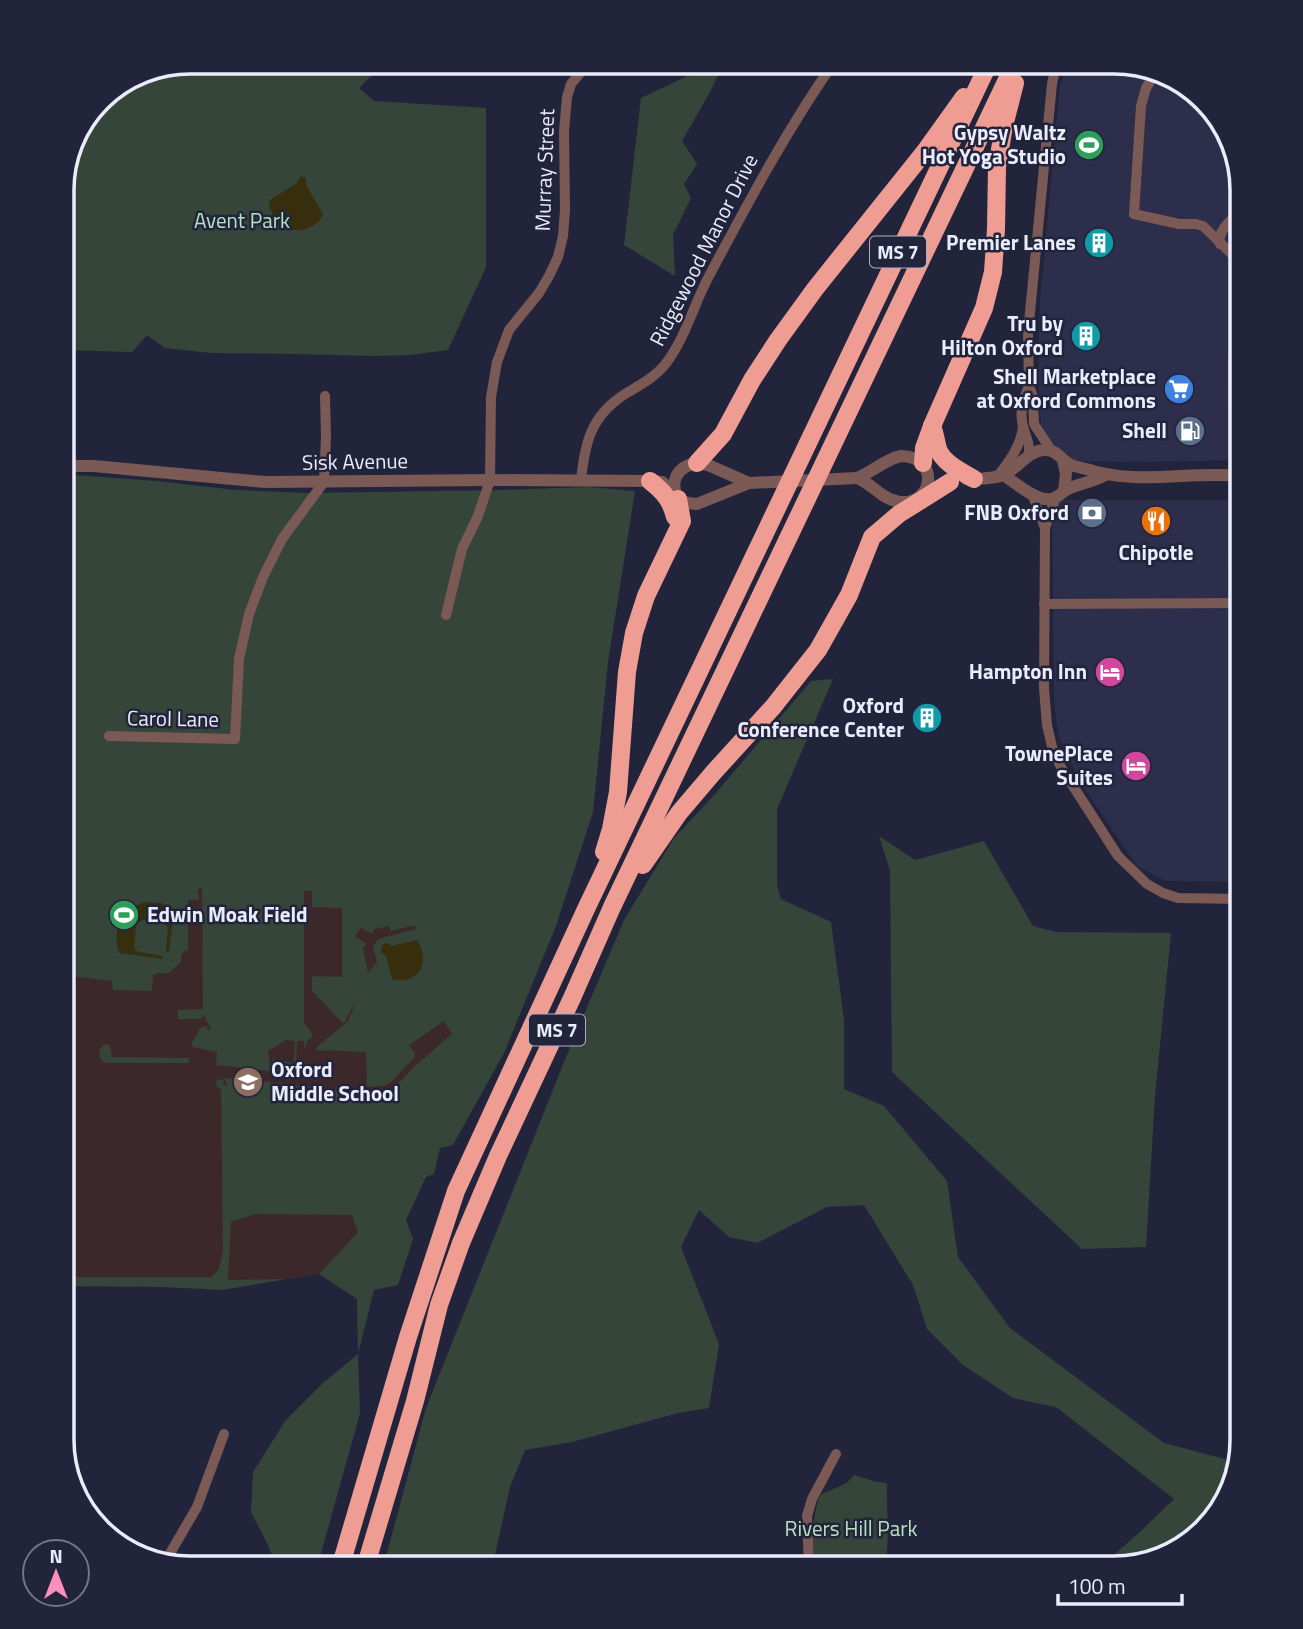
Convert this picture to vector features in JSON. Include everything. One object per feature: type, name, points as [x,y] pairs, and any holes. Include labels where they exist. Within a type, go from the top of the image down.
[{"type":"highway","points":[[697,463],[723,434],[752,380],[778,340],[815,289],[926,150],[979,74]]},
{"type":"highway","name":"MS 7","points":[[344,1556],[408,1336],[456,1191],[586,909],[982,74]]},
{"type":"highway","name":"MS 7","points":[[369,1556],[415,1401],[439,1305],[461,1243],[498,1156],[612,907],[1010,74]]},
{"type":"highway","points":[[925,469],[924,448],[984,308],[993,272],[998,167],[1004,126],[1018,74]]},
{"type":"highway","points":[[872,537],[899,514],[962,480],[939,451],[932,426]]},
{"type":"highway","points":[[650,481],[662,490],[669,500],[677,534]]},
{"type":"highway","points":[[586,909],[611,829],[618,792],[627,672],[634,632],[646,596],[682,522],[676,496]]},
{"type":"highway","points":[[612,907],[679,813],[773,707],[818,650],[849,595],[877,524],[904,501]]},
{"type":"street","name":"Murray Street","points":[[446,615],[462,549],[491,480],[491,397],[497,362],[509,330],[539,293],[558,257],[565,210],[564,131],[567,97],[571,85],[580,74]]},
{"type":"street","name":"Ridgewood Manor Drive","points":[[581,480],[584,450],[592,429],[605,410],[649,380],[666,364],[714,267],[779,147],[827,74]]},
{"type":"street","points":[[1054,74],[1029,322],[1029,386],[1034,424],[1051,450],[1072,465],[1107,474],[1230,475]]},
{"type":"street","points":[[1152,80],[1146,89],[1142,106],[1134,214],[1179,224],[1203,226],[1230,254]]},
{"type":"street","points":[[1220,244],[1222,230],[1230,222]]},
{"type":"street","points":[[1000,475],[1022,436],[1023,400],[1029,386]]},
{"type":"street","points":[[324,482],[325,396]]},
{"type":"street","points":[[1023,426],[1030,443],[1026,458],[1029,492],[1045,528]]},
{"type":"street","points":[[857,478],[895,501],[904,501],[921,496],[927,488],[1000,475],[1038,451],[1051,450]]},
{"type":"street","name":"Sisk Avenue","points":[[74,466],[265,482],[650,481],[662,482],[676,496],[697,505],[749,484],[857,478],[895,457],[910,457],[925,469],[962,480]]},
{"type":"street","points":[[1063,460],[1066,474],[1045,528],[1046,713],[1053,751],[1118,856],[1147,884],[1178,898],[1230,898]]},
{"type":"street","name":"Sisk Avenue","points":[[650,481],[697,463],[708,465],[749,484]]},
{"type":"street","points":[[925,469],[927,488]]},
{"type":"street","points":[[676,496],[673,485],[678,472]]},
{"type":"street","points":[[1000,475],[1047,500],[1107,474]]},
{"type":"street","name":"Carol Lane","points":[[109,736],[235,739],[239,659],[249,614],[282,539],[324,482]]},
{"type":"street","points":[[1044,604],[1230,603]]},
{"type":"street","points":[[170,1553],[197,1507],[224,1434]]},
{"type":"street","points":[[809,1556],[807,1516],[812,1499],[836,1454]]},
{"type":"shaded area","points":[[1064,74],[1121,74],[1151,80],[1172,89],[1196,107],[1221,145],[1230,189],[1230,460],[1064,461],[1041,425],[1038,371],[1040,300],[1060,84]]},
{"type":"shaded area","points":[[1052,500],[1230,500],[1230,882],[1166,881],[1137,866],[1078,779],[1058,734],[1054,700]]},
{"type":"shaded area","name":"Oxford Middle School","points":[[82,820],[498,939],[358,1232],[319,1274],[222,1290],[74,1286],[74,826]]},
{"type":"green space","name":"Avent Park","points":[[189,74],[373,74],[359,88],[374,101],[486,108],[486,267],[448,350],[374,356],[211,353],[165,348],[147,335],[132,352],[74,350],[74,182],[77,159],[85,138],[97,119],[125,93],[145,82]]},
{"type":"green space","points":[[692,74],[719,74],[682,141],[697,164],[684,184],[691,198],[673,235],[675,276],[624,245],[641,98]]},
{"type":"green space","points":[[74,475],[236,490],[307,493],[588,487],[635,491],[608,662],[593,812],[556,926],[504,1053],[453,1145],[440,1148],[434,1174],[426,1177],[406,1220],[413,1239],[398,1285],[374,1290],[358,1354],[357,1299],[319,1274],[358,1232],[352,1215],[255,1214],[231,1222],[228,1280],[287,1279],[222,1290],[74,1286],[74,1277],[211,1277],[219,1269],[223,1250],[221,1089],[217,1087],[217,1080],[223,1079],[224,1086],[227,1084],[224,1078],[341,1090],[387,1091],[452,1034],[444,1021],[409,1045],[415,1054],[414,1058],[391,1082],[383,1086],[367,1087],[366,1052],[316,1050],[348,1021],[357,999],[344,1023],[312,991],[312,976],[342,977],[342,908],[312,907],[312,891],[304,891],[304,1023],[313,1035],[304,1050],[304,1041],[297,1041],[296,1067],[286,1072],[274,1071],[272,1059],[294,1063],[295,1041],[286,1040],[268,1051],[271,1071],[216,1065],[217,1052],[193,1047],[191,1044],[201,1027],[211,1029],[204,1015],[200,1019],[178,1019],[178,1010],[203,1009],[202,888],[198,889],[199,900],[188,900],[188,950],[181,955],[181,962],[169,973],[153,975],[152,991],[113,990],[112,981],[74,977]],"holes":[[[415,925],[416,929],[378,939],[373,946],[377,962],[368,973],[363,948],[367,944],[355,936],[361,928],[372,934],[374,929],[389,926],[391,931]]]},
{"type":"green space","points":[[833,679],[777,809],[777,885],[781,899],[831,922],[844,1020],[844,1089],[884,1106],[947,1181],[958,1257],[1010,1328],[1164,1443],[1228,1460],[1221,1484],[1206,1510],[1178,1536],[1144,1552],[1113,1556],[1174,1499],[1056,1407],[1013,1398],[963,1365],[927,1329],[913,1285],[864,1205],[827,1207],[757,1243],[729,1237],[699,1210],[681,1247],[719,1344],[709,1408],[678,1413],[572,1442],[525,1450],[510,1487],[495,1556],[386,1556],[426,1408],[566,1057],[624,920],[674,838],[811,681]]},
{"type":"green space","points":[[879,836],[915,860],[984,841],[1033,926],[1056,932],[1171,933],[1155,1096],[1146,1247],[1082,1249],[892,1072],[890,871]]},
{"type":"green space","points":[[104,1044],[110,1045],[112,1057],[189,1058],[189,1063],[104,1063],[99,1051]]},
{"type":"green space","points":[[358,1354],[360,1413],[320,1556],[272,1556],[251,1512],[253,1472],[285,1421],[323,1383]]},
{"type":"green space","name":"Rivers Hill Park","points":[[854,1475],[887,1483],[886,1556],[814,1556],[813,1531],[820,1495],[847,1483]]},
{"type":"sand","points":[[301,176],[306,178],[306,185],[323,214],[320,220],[309,228],[289,229],[276,220],[269,206],[270,200],[297,183]]},
{"type":"sand","points":[[145,902],[161,903],[174,909],[169,953],[166,952],[168,927],[164,923],[143,920],[136,924],[134,948],[138,952],[162,956],[163,959],[119,953],[117,936],[120,922],[130,910]]},
{"type":"sand","points":[[417,940],[423,956],[420,970],[410,979],[392,979],[386,956],[381,952],[382,945],[387,943],[392,946]]},
{"type":"place","name":"Gypsy Waltz Hot Yoga Studio","points":[[1089,145]]},
{"type":"place","name":"Premier Lanes","points":[[1099,243]]},
{"type":"place","name":"Tru by Hilton Oxford","points":[[1086,336]]},
{"type":"place","name":"Shell Marketplace at Oxford Commons","points":[[1179,389]]},
{"type":"place","name":"Shell","points":[[1190,431]]},
{"type":"place","name":"FNB Oxford","points":[[1092,513]]},
{"type":"place","name":"Chipotle","points":[[1156,521]]},
{"type":"place","name":"Hampton Inn","points":[[1110,672]]},
{"type":"place","name":"Oxford Conference Center","points":[[927,718]]},
{"type":"place","name":"TownePlace Suites","points":[[1136,766]]},
{"type":"place","name":"Edwin Moak Field","points":[[124,915]]},
{"type":"place","name":"Oxford Middle School","points":[[248,1082]]}]
